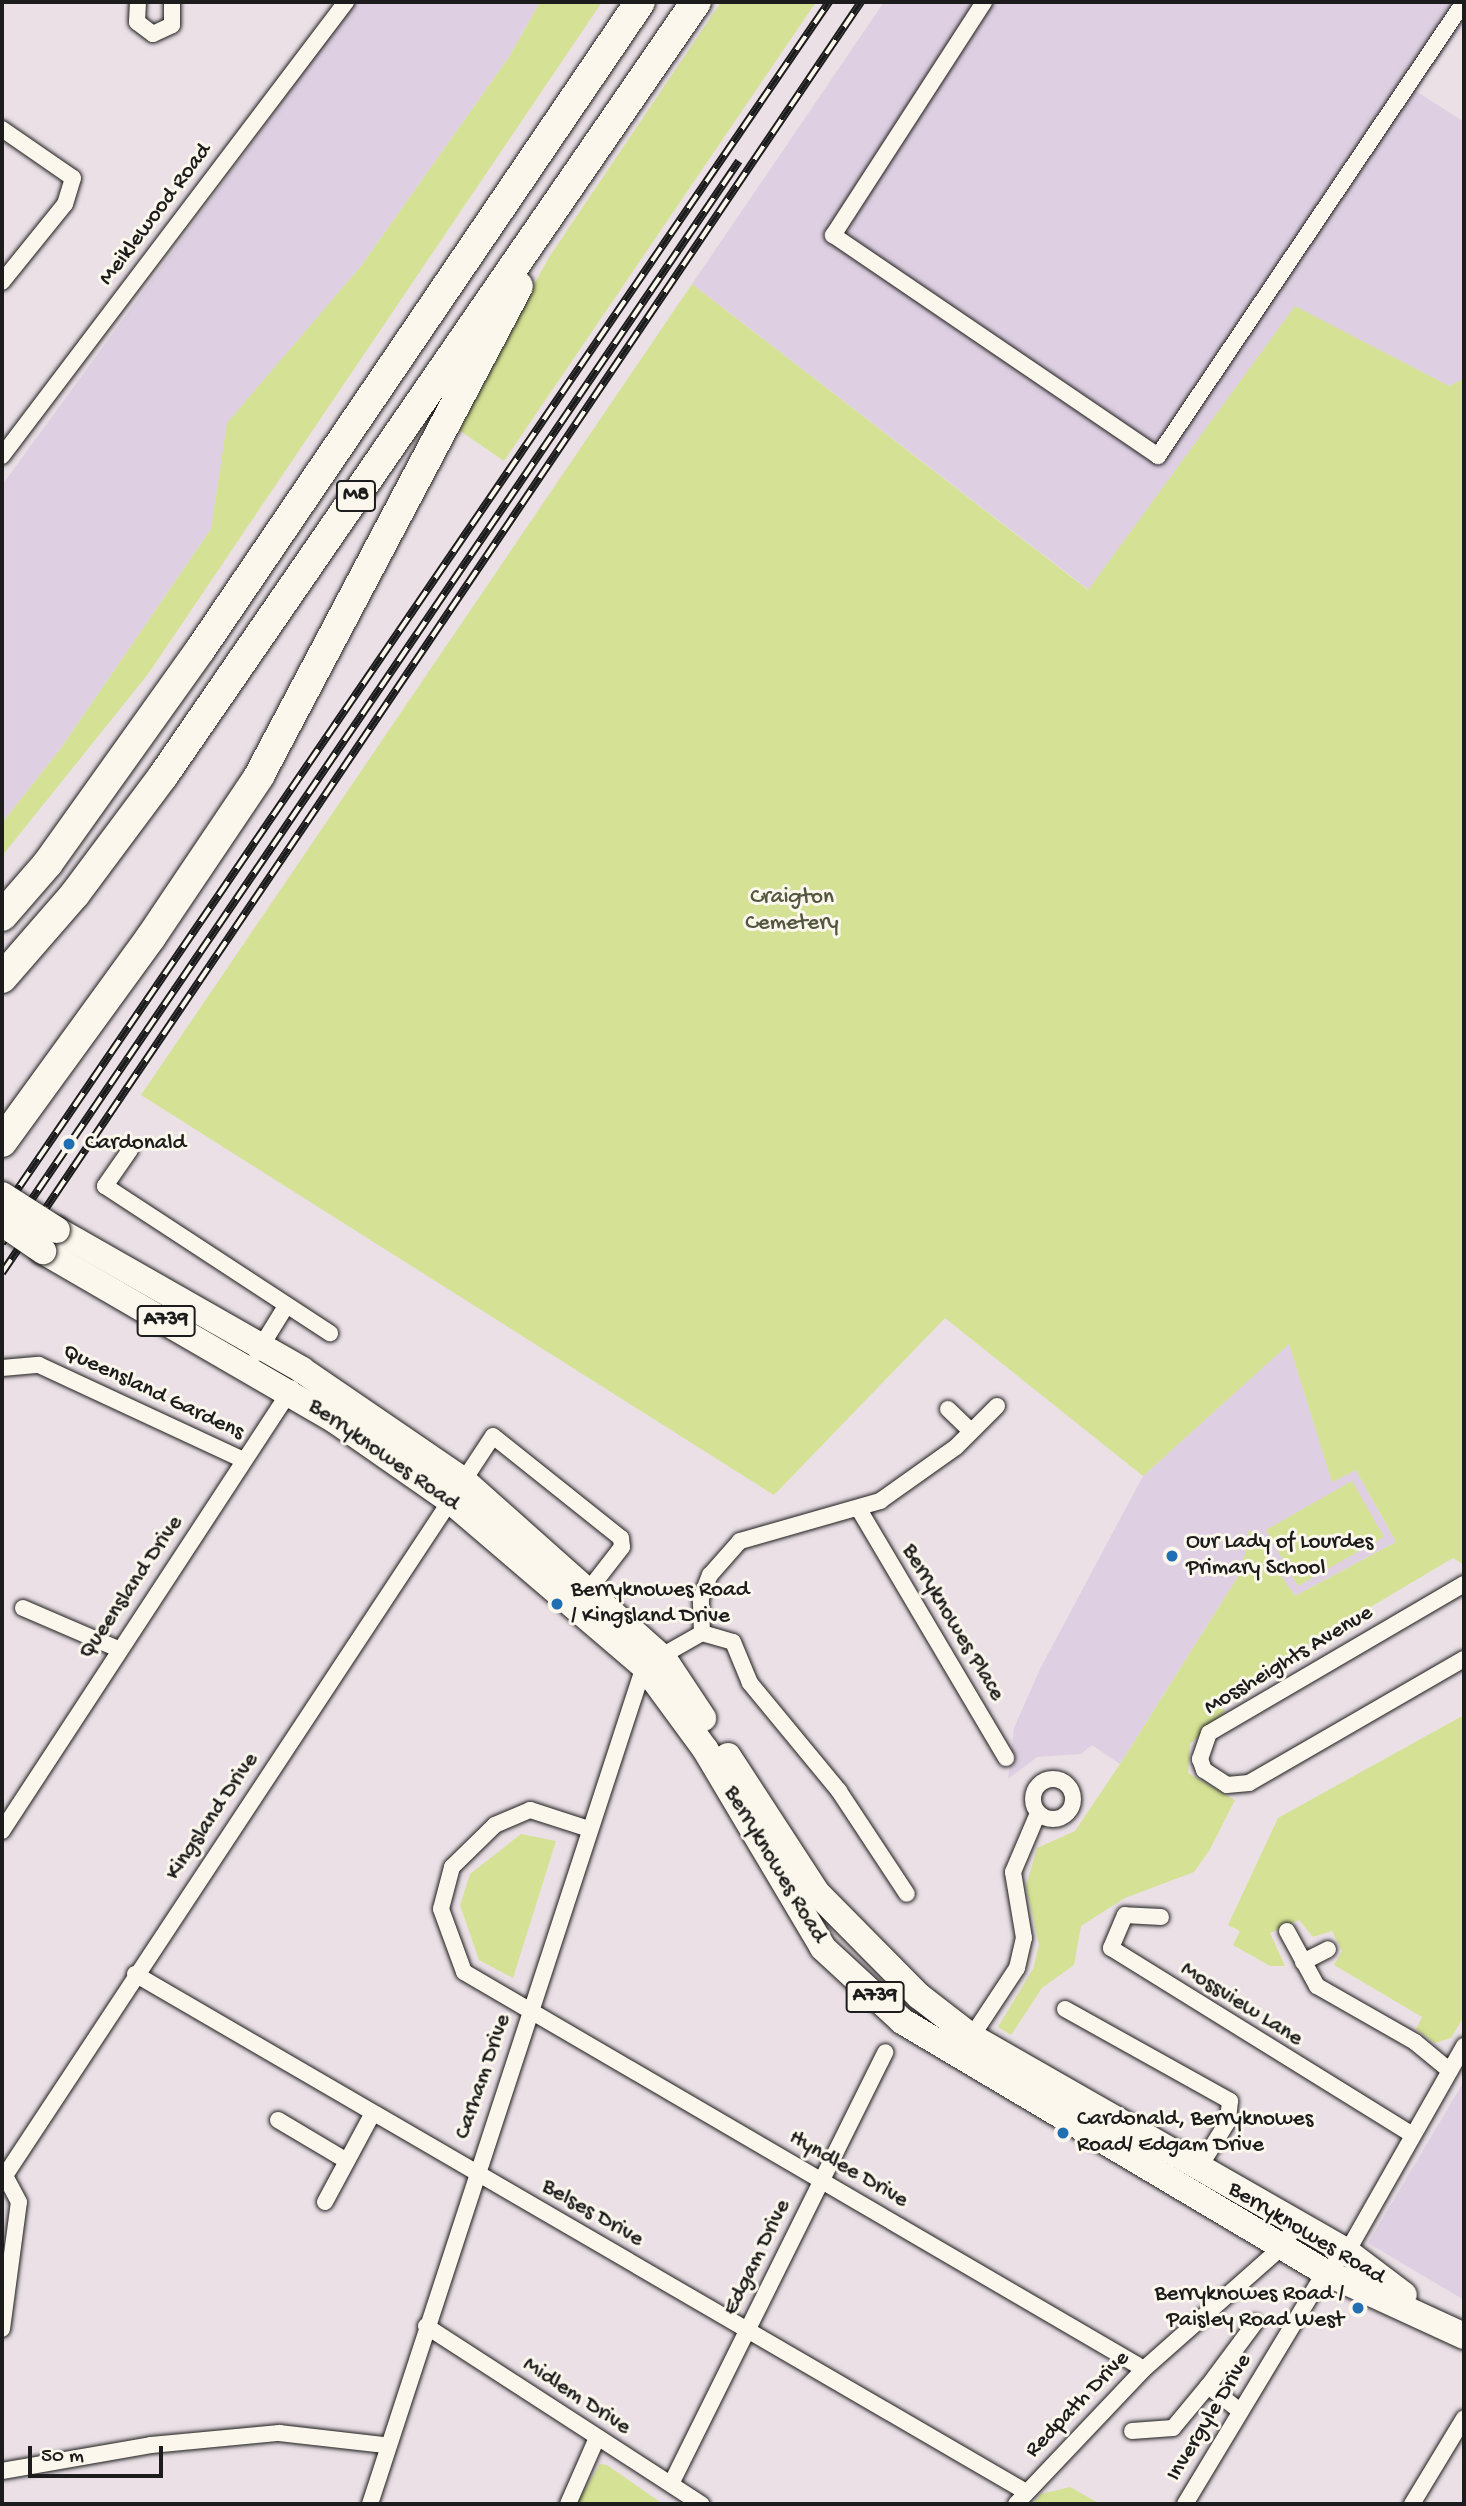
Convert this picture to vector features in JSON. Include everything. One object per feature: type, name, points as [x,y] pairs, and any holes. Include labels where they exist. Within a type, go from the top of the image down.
[{"type":"highway","name":"M8","points":[[2,916],[48,863],[640,2]]},
{"type":"highway","name":"M8","points":[[2,978],[114,844],[696,2]]},
{"type":"highway","points":[[2,1142],[259,776],[586,163]]},
{"type":"highway","points":[[2,903],[48,863]]},
{"type":"main road","name":"Berryknowes Road","points":[[2,1195],[50,1240]]},
{"type":"main road","name":"Berryknowes Road","points":[[2,1223],[50,1240],[296,1381],[458,1491],[582,1598],[654,1662],[823,1948],[902,2021],[966,2047],[1199,2168],[1290,2235],[1325,2272],[1454,2330]]},
{"type":"main road","name":"Berryknowes Road","points":[[966,2047],[1290,2235],[1347,2252],[1454,2330]]},
{"type":"street","points":[[138,2],[136,22],[153,34],[172,25],[172,2]]},
{"type":"street","name":"Meiklewood Road","points":[[2,456],[346,2]]},
{"type":"street","points":[[984,2],[833,235],[1158,456],[1464,2]]},
{"type":"street","points":[[2,129],[73,178],[65,204],[2,282]]},
{"type":"street","points":[[130,1150],[105,1186],[330,1333]]},
{"type":"street","points":[[255,1357],[286,1306]]},
{"type":"street","name":"Queensland Gardens","points":[[2,1368],[39,1365],[244,1460]]},
{"type":"street","name":"Queensland Drive","points":[[2,1831],[296,1381]]},
{"type":"street","points":[[702,1633],[701,1598],[710,1575],[740,1542],[777,1526],[860,1511],[971,1431],[997,1406]]},
{"type":"street","points":[[948,1409],[971,1431]]},
{"type":"street","name":"Berryknowes Road","points":[[458,1491],[493,1436],[621,1538],[622,1547],[582,1598]]},
{"type":"street","name":"Kingsland Drive","points":[[4,2174],[458,1491]]},
{"type":"street","name":"Berryknowes Place","points":[[860,1511],[1006,1758]]},
{"type":"street","name":"Mossheights Avenue","points":[[1464,1584],[1209,1733],[1200,1759],[1204,1770],[1227,1785],[1250,1783],[1464,1658]]},
{"type":"street","points":[[23,1608],[118,1650]]},
{"type":"street","points":[[654,1662],[702,1633],[733,1642],[750,1683],[839,1791],[907,1894]]},
{"type":"street","name":"Carham Drive","points":[[370,2504],[385,2445],[589,1829],[654,1662]]},
{"type":"street","name":"Hyndlee Drive","points":[[589,1829],[530,1810],[495,1825],[452,1867],[441,1909],[449,1945],[464,1972],[1144,2369]]},
{"type":"street","points":[[966,2047],[1017,1968],[1024,1938],[1013,1872],[1038,1814]]},
{"type":"street","name":"Mossview Lane","points":[[1161,1917],[1125,1916],[1111,1948],[1413,2135]]},
{"type":"street","points":[[1287,1931],[1317,1986],[1415,2042],[1450,2071]]},
{"type":"street","points":[[1303,1962],[1328,1949]]},
{"type":"street","name":"Belses Drive","points":[[135,1974],[747,2330],[1021,2498]]},
{"type":"street","points":[[1065,2009],[1230,2101],[1228,2121],[1199,2168]]},
{"type":"street","name":"Invergyle Drive","points":[[1185,2504],[1325,2272],[1347,2252],[1464,2046]]},
{"type":"street","name":"Edgam Drive","points":[[671,2484],[885,2052]]},
{"type":"street","points":[[325,2202],[373,2113]]},
{"type":"street","points":[[278,2120],[347,2161]]},
{"type":"street","points":[[2,2329],[18,2234],[19,2202],[4,2174]]},
{"type":"street","points":[[2,2228],[18,2234]]},
{"type":"street","name":"Redpath Drive","points":[[1021,2498],[1144,2369],[1290,2235]]},
{"type":"street","points":[[1132,2431],[1172,2428],[1208,2386],[1255,2323]]},
{"type":"street","name":"Midlem Drive","points":[[426,2326],[701,2504]]},
{"type":"street","points":[[1208,2386],[1240,2411]]},
{"type":"street","points":[[1412,2504],[1464,2418]]},
{"type":"street","points":[[2,2471],[151,2445],[279,2433],[385,2445]]},
{"type":"street","points":[[568,2504],[597,2438]]},
{"type":"shaded area","points":[[355,2],[540,2],[509,57],[361,266],[228,423],[211,529],[61,748],[2,823],[2,485]]},
{"type":"shaded area","points":[[884,2],[1464,2],[1464,23],[1416,91],[1464,122],[1464,379],[1449,386],[1295,307],[1089,590],[692,284]]},
{"type":"shaded area","name":"Our Lady of Lourdes Primary School","points":[[1289,1343],[1332,1481],[1356,1470],[1396,1542],[1295,1596],[1249,1530],[1242,1570],[1120,1764],[1092,1745],[1081,1754],[1037,1757],[1008,1779],[1014,1728],[1040,1669],[1143,1476]]},
{"type":"shaded area","points":[[1464,2081],[1464,2300],[1368,2243]]},
{"type":"green space","points":[[540,2],[602,2],[148,674],[2,856],[2,823],[61,748],[211,529],[227,423],[361,266],[509,57]]},
{"type":"green space","points":[[721,2],[816,2],[504,461],[456,428],[549,257]]},
{"type":"green space","name":"Craigton Cemetery","points":[[692,284],[1088,590],[1295,306],[1449,386],[1464,379],[1464,1565],[1453,1558],[1219,1697],[1225,1711],[1190,1744],[1188,1773],[1235,1800],[1209,1851],[1194,1872],[1125,1898],[1081,1926],[1074,1965],[1042,1988],[1011,2035],[998,2027],[1033,1969],[1039,1945],[1026,1886],[1037,1848],[1075,1831],[1120,1764],[1242,1570],[1249,1529],[1295,1596],[1396,1542],[1356,1470],[1332,1482],[1289,1344],[1143,1476],[945,1318],[774,1495],[141,1095]]},
{"type":"green space","points":[[1352,1481],[1384,1537],[1298,1586],[1266,1530]]},
{"type":"green space","points":[[1464,1715],[1464,2016],[1451,2038],[1435,2043],[1416,2029],[1422,2017],[1334,1965],[1342,1951],[1332,1931],[1313,1937],[1299,1920],[1270,1933],[1285,1966],[1270,1966],[1233,1945],[1240,1931],[1228,1925],[1278,1818]]},
{"type":"green space","points":[[521,1834],[556,1841],[513,1978],[479,1960],[460,1905],[470,1874]]},
{"type":"green space","points":[[600,2464],[607,2465],[663,2504],[576,2504]]},
{"type":"green space","points":[[1070,2487],[1100,2504],[1033,2504],[1041,2494]]},
{"type":"railway","points":[[2,1212],[829,2]]},
{"type":"railway","points":[[2,1273],[861,2]]},
{"type":"railway","points":[[2,1243],[739,161]]},
{"type":"place","name":"Cardonald","points":[[69,1144]]},
{"type":"place","name":"Our Lady of Lourdes Primary School","points":[[1172,1556]]},
{"type":"place","name":"Berryknowes Road / Kingsland Drive","points":[[557,1604]]},
{"type":"place","name":"Cardonald, Berryknowes Road/ Edgam Drive","points":[[1063,2133]]},
{"type":"place","name":"Berryknowes Road / Paisley Road West","points":[[1358,2308]]}]
